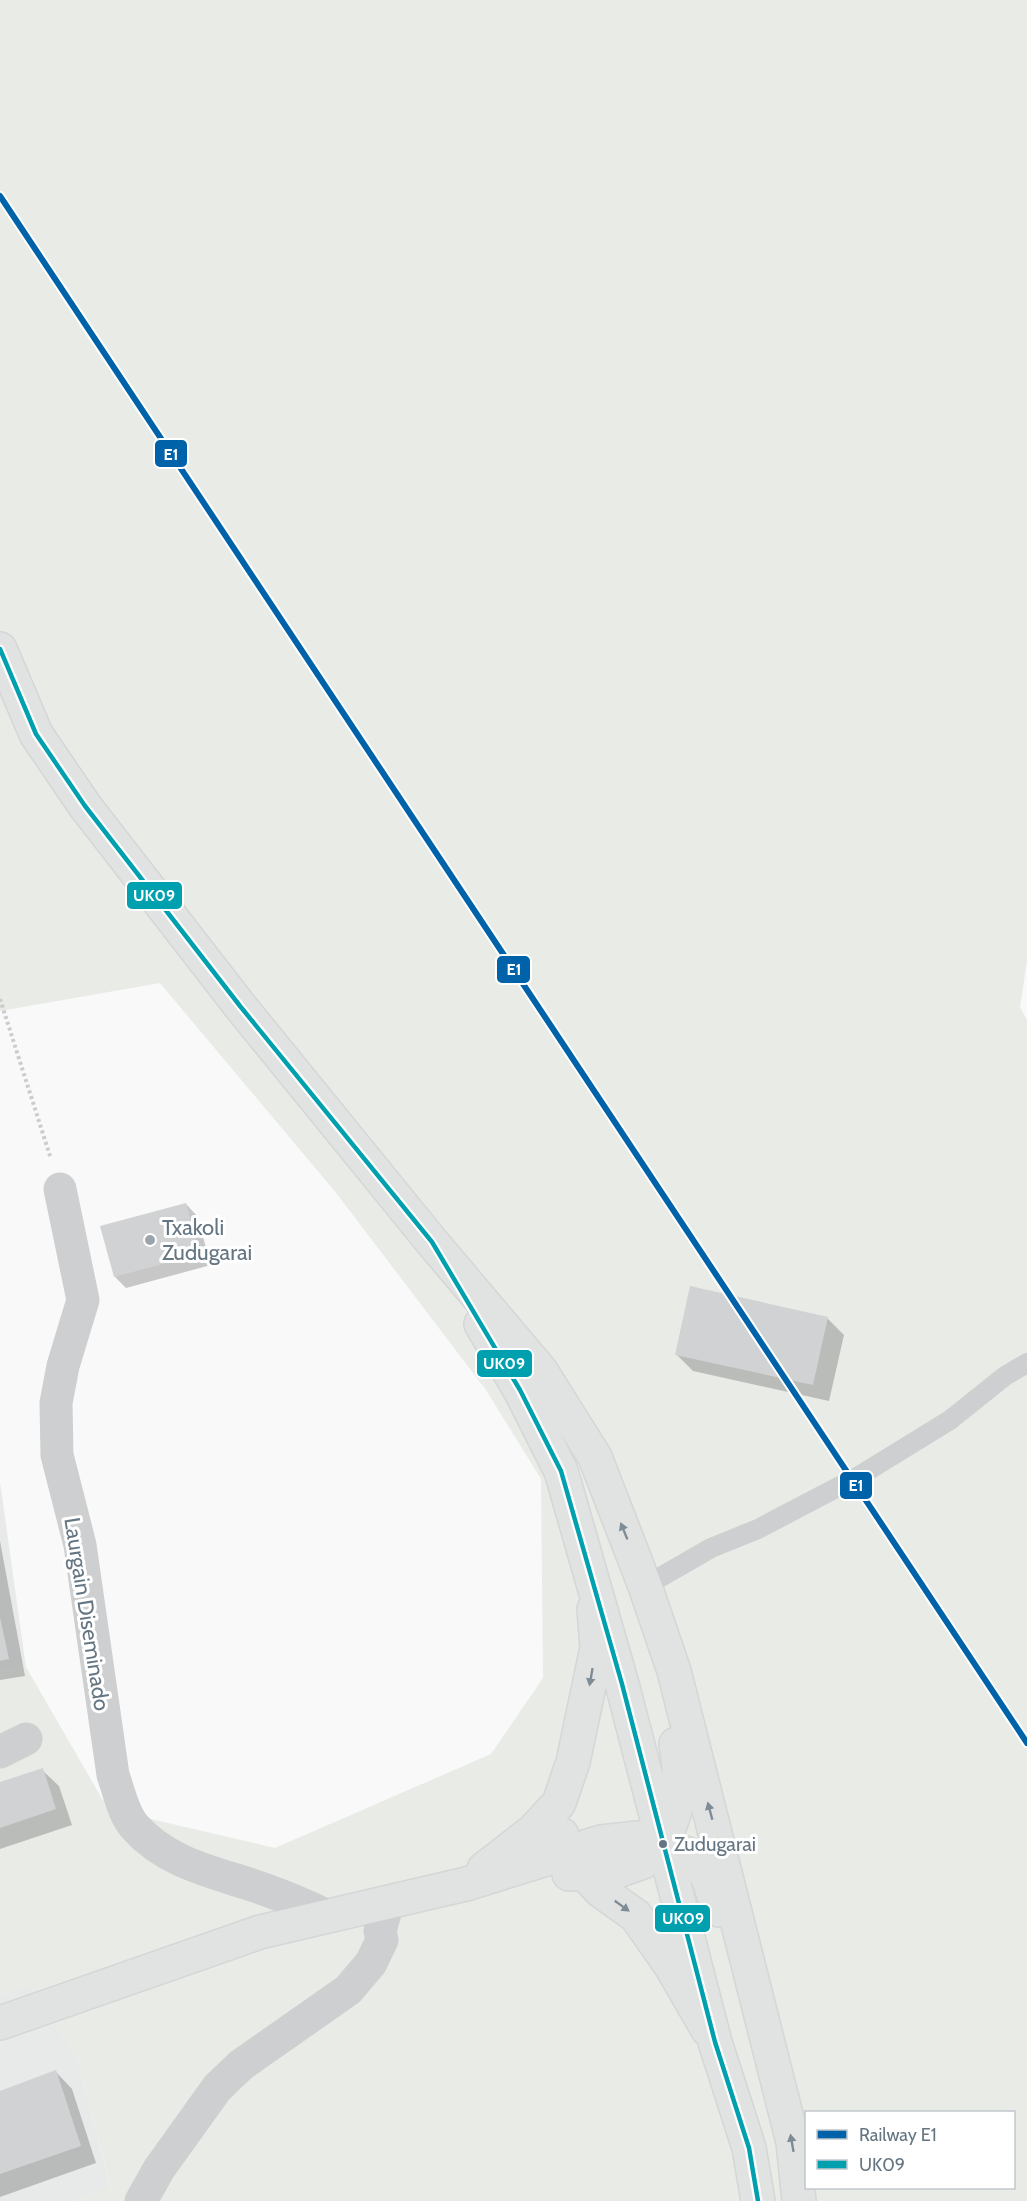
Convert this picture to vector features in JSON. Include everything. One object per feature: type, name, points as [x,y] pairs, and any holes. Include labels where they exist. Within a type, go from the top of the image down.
[{"type":"main road","points":[[0,649],[36,734],[85,806],[233,997],[432,1242],[541,1371],[594,1458],[645,1586],[674,1671],[793,2142],[799,2201]]},
{"type":"main road","points":[[432,1242],[520,1390],[561,1471],[592,1577],[715,2042],[749,2148],[758,2201]]},
{"type":"main road","points":[[466,1884],[533,1831],[560,1803],[573,1762],[597,1648],[592,1577]]},
{"type":"main road","points":[[0,2023],[260,1932],[466,1884],[574,1863],[615,1872],[643,1862],[662,1845],[676,1812],[680,1787],[676,1747],[645,1586]]},
{"type":"main road","points":[[560,1803],[574,1863],[601,1891],[636,1916],[671,1966],[715,2042]]},
{"type":"main road","points":[[662,1845],[688,1854],[707,1875],[765,2034]]},
{"type":"street","name":"Laurgain Diseminado","points":[[60,1189],[83,1300],[63,1366],[56,1403],[57,1455],[80,1545],[113,1775],[123,1804],[134,1825],[159,1848],[184,1862],[301,1902],[327,1916]]},
{"type":"street","points":[[141,2201],[159,2169],[217,2088],[242,2065],[348,1990],[361,1976],[371,1963],[382,1940],[380,1931],[388,1902]]},
{"type":"lane","points":[[645,1586],[711,1548],[758,1528],[859,1476],[950,1420],[1005,1376],[1027,1363]]},
{"type":"path","points":[[0,999],[60,1189]]},
{"type":"shaded area","points":[[0,0],[1027,0],[1027,961],[1020,1007],[1027,1020],[1027,2201],[74,2201],[110,2186],[79,2063],[31,1986],[0,1994],[0,1671],[26,1667],[108,1809],[275,1848],[491,1754],[543,1678],[541,1479],[486,1390],[337,1194],[160,983],[0,1011]]},
{"type":"shaded area","points":[[0,1482],[26,1667],[0,1671]]},
{"type":"shaded area","points":[[31,1985],[79,2063],[110,2187],[74,2201],[0,2201],[0,1994]]},
{"type":"building","name":"Txakoli Zudugarai","points":[[186,1203],[200,1254],[114,1277],[100,1226]]},
{"type":"building","points":[[690,1286],[828,1317],[813,1385],[675,1355]]},
{"type":"building","points":[[0,1617],[9,1659],[0,1661]]},
{"type":"building","points":[[43,1768],[56,1809],[0,1828],[0,1782]]},
{"type":"building","points":[[56,2070],[81,2146],[0,2174],[0,2091]]},
{"type":"rail line","name":"E1","points":[[0,196],[1027,1743]]},
{"type":"transit line","name":"UK09","points":[[0,649],[36,734],[85,806],[240,1006],[432,1242],[520,1390],[561,1471],[622,1684],[715,2042],[749,2148],[758,2201]]},
{"type":"place","name":"Txakoli Zudugarai","points":[[150,1240]]},
{"type":"place","name":"Zudugarai","points":[[663,1844]]}]
